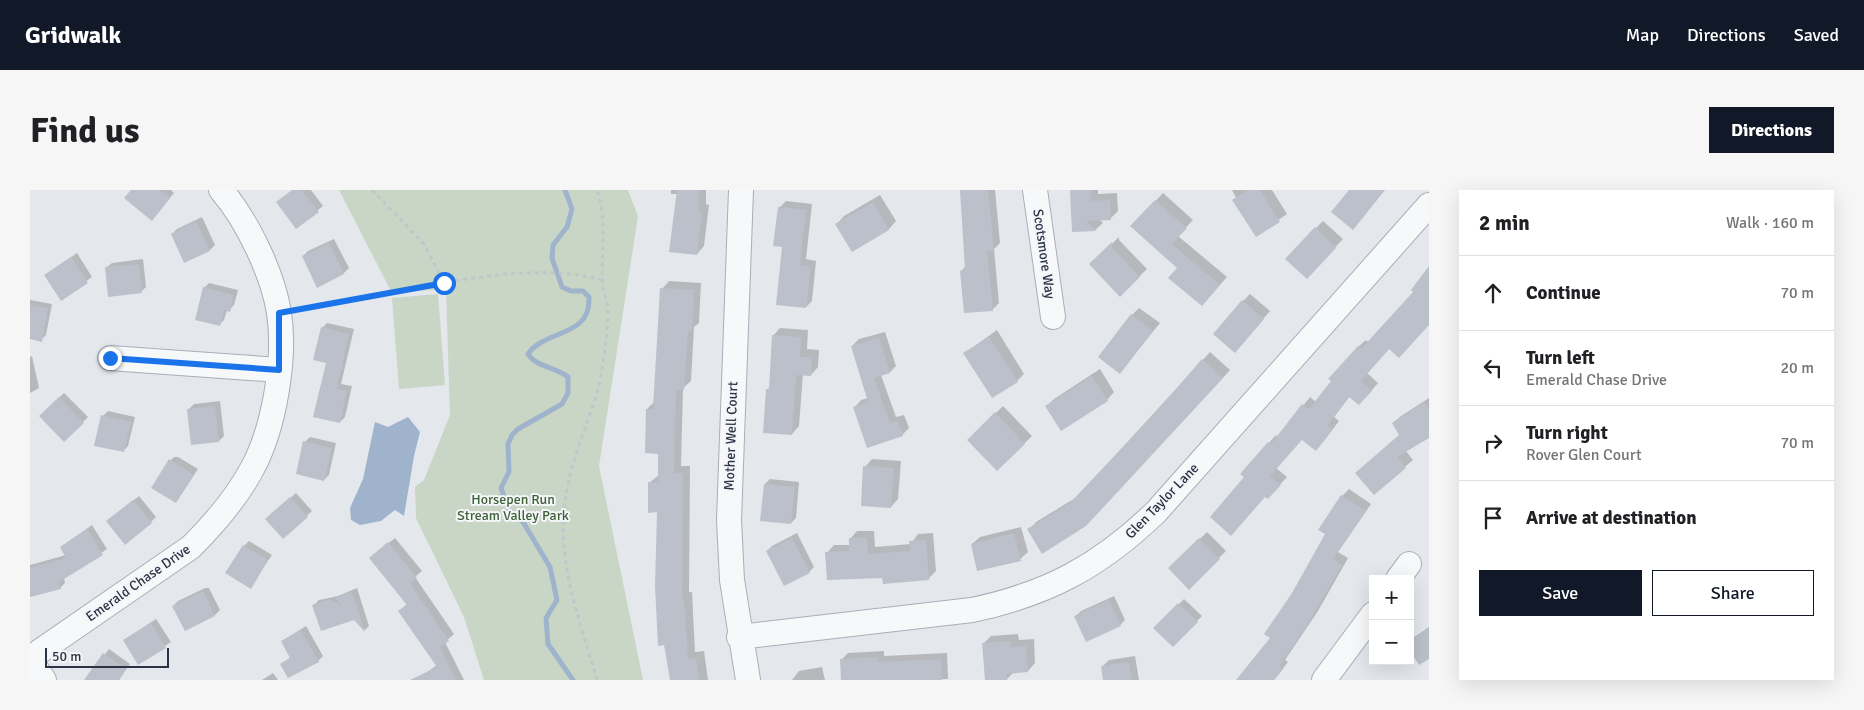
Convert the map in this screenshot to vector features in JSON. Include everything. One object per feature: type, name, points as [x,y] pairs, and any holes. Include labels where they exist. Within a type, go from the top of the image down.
[{"type":"street","name":"Emerald Chase Drive","points":[[30,659],[179,556],[214,524],[237,495],[259,453],[274,404],[279,370],[279,313],[255,243],[240,215],[221,190]]},
{"type":"street","name":"Mother Well Court","points":[[741,190],[729,520],[732,580],[739,637],[748,680]]},
{"type":"street","name":"Scotsmore Way","points":[[1035,190],[1053,317]]},
{"type":"street","name":"Glen Taylor Lane","points":[[739,637],[972,610],[1004,603],[1038,592],[1072,577],[1102,559],[1130,538],[1156,512],[1429,205]]},
{"type":"street","points":[[110,358],[279,370]]},
{"type":"street","points":[[1324,680],[1369,619]]},
{"type":"street","points":[[30,659],[44,680]]},
{"type":"path","points":[[372,190],[424,244],[444,283]]},
{"type":"path","points":[[597,190],[604,244],[603,280],[608,311],[599,385],[577,446],[564,513],[563,540],[571,589],[597,680]]},
{"type":"path","points":[[279,313],[516,272],[581,274],[603,280]]},
{"type":"green space","name":"Horsepen Run Stream Valley Park","points":[[339,190],[628,190],[638,216],[599,466],[643,680],[484,680],[464,617],[416,518],[415,487],[424,480],[450,415],[446,289],[392,293]]},
{"type":"green space","points":[[438,294],[445,385],[399,389],[392,298]]},
{"type":"water","points":[[408,417],[420,432],[404,516],[395,510],[381,521],[360,525],[351,520],[350,508],[363,479],[375,422],[388,427]]},
{"type":"building","points":[[131,190],[160,190],[170,198],[152,221],[124,198]]},
{"type":"building","points":[[292,190],[302,190],[319,212],[296,229],[276,202]]},
{"type":"building","points":[[677,190],[699,190],[699,212],[702,212],[697,255],[669,252]]},
{"type":"building","points":[[960,190],[988,190],[994,251],[987,251],[993,311],[964,313],[960,271],[965,270]]},
{"type":"building","points":[[1070,190],[1091,190],[1091,201],[1110,200],[1111,220],[1086,221],[1096,231],[1072,232]]},
{"type":"building","points":[[1248,190],[1260,190],[1280,222],[1256,237],[1232,200]]},
{"type":"building","points":[[1349,190],[1385,190],[1353,230],[1331,212]]},
{"type":"building","points":[[1155,200],[1187,228],[1172,244],[1220,285],[1202,306],[1168,278],[1177,268],[1130,226]]},
{"type":"building","points":[[873,202],[889,230],[852,252],[835,224]]},
{"type":"building","points":[[778,207],[806,210],[800,265],[811,267],[806,308],[776,305],[782,247],[773,246]]},
{"type":"building","points":[[196,221],[210,251],[184,263],[171,234]]},
{"type":"building","points":[[1315,227],[1336,248],[1307,279],[1285,259]]},
{"type":"building","points":[[1112,242],[1112,248],[1140,277],[1120,297],[1089,264]]},
{"type":"building","points":[[329,243],[344,274],[317,288],[302,256]]},
{"type":"building","points":[[71,257],[88,283],[61,301],[44,275]]},
{"type":"building","points":[[139,264],[142,293],[108,297],[105,267]]},
{"type":"building","points":[[1429,266],[1429,325],[1399,358],[1389,349],[1361,381],[1372,391],[1359,405],[1349,397],[1328,425],[1333,429],[1316,451],[1302,440],[1270,476],[1281,485],[1268,499],[1265,497],[1231,536],[1210,517],[1244,477],[1240,474],[1268,442],[1271,444],[1302,404],[1309,409],[1331,381],[1328,379],[1358,346],[1361,349],[1413,292],[1411,290]]},
{"type":"building","points":[[203,287],[234,295],[230,312],[224,310],[220,326],[195,320]]},
{"type":"building","points":[[660,288],[694,290],[692,332],[688,331],[684,390],[676,389],[674,473],[683,473],[682,599],[684,599],[688,659],[696,658],[700,680],[670,680],[664,645],[658,646],[655,586],[657,512],[648,513],[648,482],[658,482],[658,454],[645,453],[646,409],[653,409]]},
{"type":"building","points":[[1242,300],[1264,319],[1235,353],[1213,334]]},
{"type":"building","points":[[30,305],[48,308],[42,342],[30,339]]},
{"type":"building","points":[[1131,314],[1153,331],[1120,374],[1098,357]]},
{"type":"building","points":[[321,327],[349,334],[337,389],[347,391],[340,423],[313,417],[326,363],[313,360]]},
{"type":"building","points":[[772,335],[801,337],[800,357],[812,357],[811,376],[796,375],[792,435],[763,433],[766,389],[769,389]]},
{"type":"building","points":[[879,337],[890,373],[874,378],[890,423],[898,421],[903,436],[867,448],[853,407],[868,402],[851,346]]},
{"type":"building","points":[[989,337],[1018,382],[992,398],[963,353]]},
{"type":"building","points":[[1202,359],[1223,378],[1086,526],[1042,554],[1027,529],[1069,504],[1157,411]]},
{"type":"building","points":[[1092,376],[1108,401],[1061,431],[1045,406]]},
{"type":"building","points":[[59,397],[84,423],[64,442],[39,416]]},
{"type":"building","points":[[1424,402],[1429,410],[1429,438],[1397,457],[1406,468],[1374,495],[1355,473],[1399,435],[1392,423]]},
{"type":"building","points":[[215,406],[219,442],[191,445],[187,409]]},
{"type":"building","points":[[995,412],[1025,444],[997,471],[967,440]]},
{"type":"building","points":[[101,415],[131,422],[124,452],[94,446]]},
{"type":"building","points":[[303,441],[332,448],[324,481],[296,474]]},
{"type":"building","points":[[169,459],[194,475],[176,503],[151,488]]},
{"type":"building","points":[[863,466],[894,468],[891,508],[861,506]]},
{"type":"building","points":[[764,484],[795,487],[791,524],[760,521]]},
{"type":"building","points":[[1341,495],[1366,511],[1333,559],[1342,565],[1311,619],[1279,667],[1283,669],[1274,680],[1236,680],[1270,638],[1264,634],[1292,593],[1325,534],[1318,530]]},
{"type":"building","points":[[290,497],[308,517],[283,539],[265,519]]},
{"type":"building","points":[[133,500],[152,523],[125,545],[106,521]]},
{"type":"building","points":[[87,529],[103,555],[59,582],[61,589],[30,597],[30,568],[66,558],[60,547]]},
{"type":"building","points":[[1014,533],[1021,561],[977,571],[971,544]]},
{"type":"building","points":[[792,538],[810,573],[784,586],[766,551]]},
{"type":"building","points":[[849,538],[867,538],[868,554],[910,551],[909,541],[926,540],[929,580],[883,584],[882,578],[827,580],[825,552],[849,551]]},
{"type":"building","points":[[1199,538],[1220,559],[1189,590],[1168,568]]},
{"type":"building","points":[[388,542],[417,578],[410,583],[449,641],[440,647],[456,680],[410,680],[437,667],[398,611],[407,605],[369,558]]},
{"type":"building","points":[[243,545],[268,560],[251,589],[225,573]]},
{"type":"building","points":[[203,591],[215,616],[185,631],[172,606]]},
{"type":"building","points":[[352,592],[365,632],[354,620],[321,631],[312,605],[330,599],[342,606],[334,597]]},
{"type":"building","points":[[1109,600],[1121,626],[1086,642],[1074,616]]},
{"type":"building","points":[[1178,603],[1198,622],[1173,647],[1153,628]]},
{"type":"building","points":[[151,623],[166,648],[138,665],[123,640]]},
{"type":"building","points":[[1429,628],[1429,659],[1419,665],[1414,657],[1414,637]]},
{"type":"building","points":[[301,630],[319,662],[288,678],[280,664],[290,658],[281,641]]},
{"type":"building","points":[[1011,641],[1011,647],[1026,646],[1028,672],[1006,674],[1007,680],[985,680],[982,643]]},
{"type":"building","points":[[103,653],[126,669],[119,680],[84,680]]},
{"type":"building","points":[[878,657],[878,662],[941,659],[942,680],[841,680],[840,659]]},
{"type":"building","points":[[1129,662],[1132,680],[1103,680],[1101,666]]},
{"type":"waterway","points":[[565,190],[572,209],[567,227],[553,245],[552,258],[562,287],[571,291],[583,291],[589,297],[588,310],[583,320],[575,326],[566,332],[545,340],[528,354],[536,362],[568,377],[568,393],[562,404],[518,429],[512,435],[508,444],[509,472],[501,488],[509,510],[523,522],[550,567],[557,600],[546,618],[548,644],[573,680]]},
{"type":"route","points":[[110,358],[279,370],[279,313],[444,283]]}]
